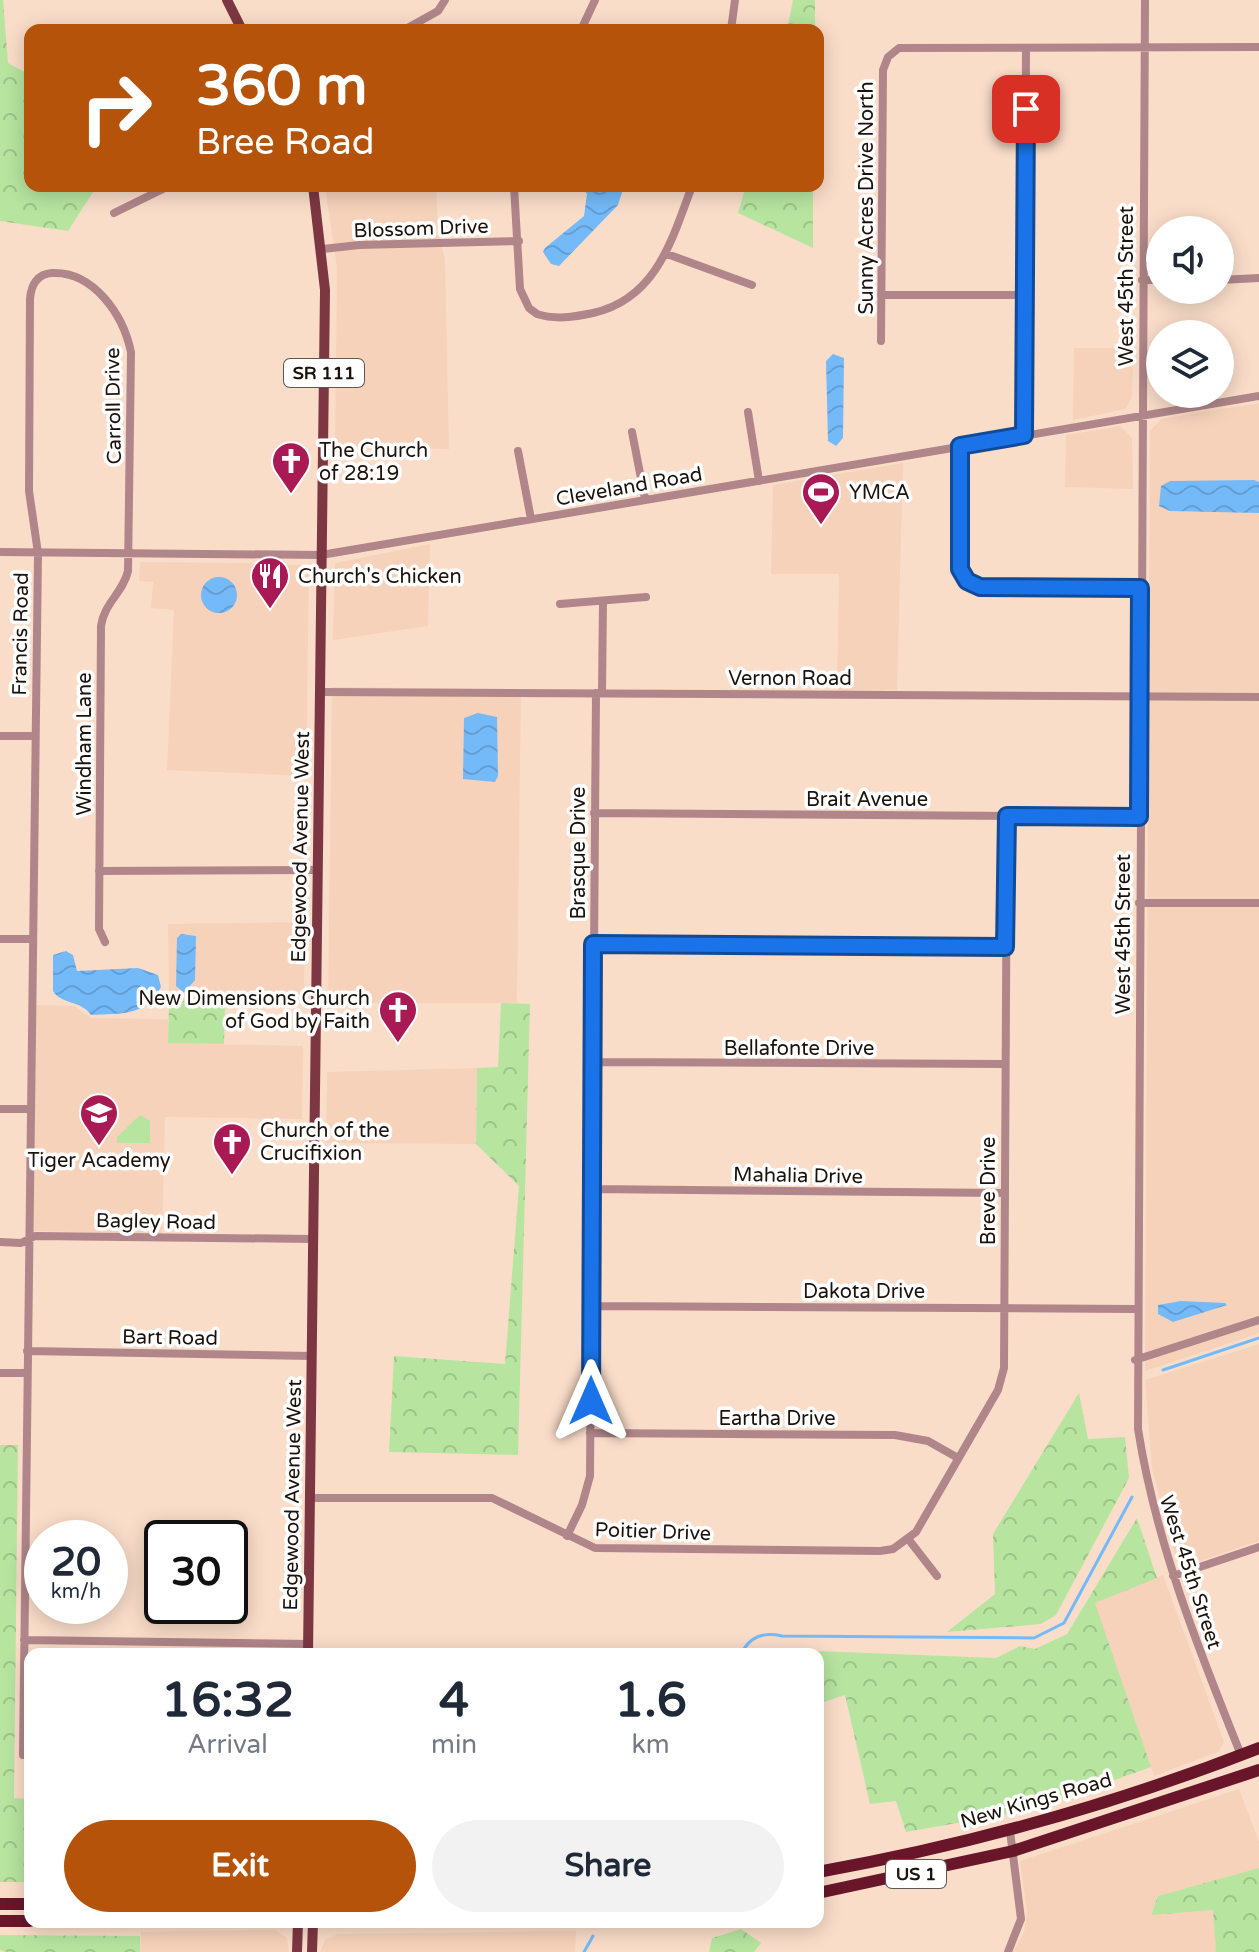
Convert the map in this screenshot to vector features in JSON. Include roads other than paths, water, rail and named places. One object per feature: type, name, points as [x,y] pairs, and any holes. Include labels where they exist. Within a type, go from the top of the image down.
[{"type":"highway","name":"New Kings Road","points":[[824,1871],[1010,1831],[1259,1748]]},
{"type":"highway","points":[[1215,1785],[1241,1755],[1259,1762]]},
{"type":"highway","name":"New Kings Road","points":[[824,1892],[1013,1851],[1259,1770]]},
{"type":"highway","points":[[0,1904],[24,1904]]},
{"type":"highway","points":[[0,1921],[24,1921]]},
{"type":"main road","points":[[227,0],[239,24]]},
{"type":"main road","name":"Edgewood Avenue West","points":[[308,1648],[323,249],[314,192]]},
{"type":"main road","points":[[297,1952],[298,1928]]},
{"type":"main road","points":[[312,1952],[315,1928]]},
{"type":"street","points":[[415,24],[438,11],[445,0]]},
{"type":"street","points":[[584,24],[595,0]]},
{"type":"street","points":[[732,24],[735,0]]},
{"type":"street","name":"West 45th Street","points":[[1145,0],[1142,46],[1135,1360],[1138,1429],[1148,1496],[1173,1576],[1241,1755]]},
{"type":"street","points":[[1024,435],[1026,48],[1259,47]]},
{"type":"street","name":"Sunny Acres Drive North","points":[[881,341],[883,70],[888,57],[899,48],[1026,48]]},
{"type":"street","points":[[114,213],[157,192]]},
{"type":"street","points":[[515,192],[520,289],[529,308],[547,317],[571,318],[606,310],[631,297],[655,274],[667,254],[690,192]]},
{"type":"street","name":"Blossom Drive","points":[[323,249],[359,245],[519,241]]},
{"type":"street","points":[[667,254],[752,285]]},
{"type":"street","name":"Carroll Drive","points":[[34,283],[46,273],[82,278],[116,314],[128,339],[129,553]]},
{"type":"street","points":[[1234,279],[1259,278]]},
{"type":"street","name":"Francis Road","points":[[24,1648],[38,553],[29,491],[30,299],[34,283]]},
{"type":"street","points":[[881,295],[1024,295]]},
{"type":"street","name":"Cleveland Road","points":[[0,552],[321,555],[1259,396]]},
{"type":"street","points":[[748,412],[759,481]]},
{"type":"street","points":[[632,432],[645,499]]},
{"type":"street","points":[[960,446],[960,569],[967,581],[980,587],[1140,588]]},
{"type":"street","points":[[518,451],[531,519]]},
{"type":"street","name":"Windham Lane","points":[[105,942],[99,929],[101,626],[103,611],[126,579],[129,553]]},
{"type":"street","points":[[560,604],[646,597]]},
{"type":"street","name":"Brasque Drive","points":[[567,1536],[587,1491],[590,1433],[594,813],[603,601]]},
{"type":"street","name":"Vernon Road","points":[[320,692],[1259,697]]},
{"type":"street","points":[[0,736],[34,736]]},
{"type":"street","name":"Brait Avenue","points":[[594,813],[1139,817]]},
{"type":"street","name":"Breve Drive","points":[[909,1540],[1002,1379],[1007,816]]},
{"type":"street","points":[[99,871],[317,870]]},
{"type":"street","points":[[1139,903],[1259,903]]},
{"type":"street","points":[[0,939],[33,939]]},
{"type":"street","points":[[593,944],[1005,947]]},
{"type":"street","name":"Bellafonte Drive","points":[[593,1062],[1005,1064]]},
{"type":"street","points":[[0,1109],[31,1109]]},
{"type":"street","name":"Mahalia Drive","points":[[592,1189],[1003,1193]]},
{"type":"street","name":"Bagley Road","points":[[0,1242],[21,1243],[35,1236],[313,1239]]},
{"type":"street","name":"Dakota Drive","points":[[591,1306],[1136,1309]]},
{"type":"street","points":[[1135,1360],[1259,1320]]},
{"type":"street","name":"Bart Road","points":[[27,1351],[312,1356]]},
{"type":"street","points":[[0,1373],[27,1373]]},
{"type":"street","name":"Eartha Drive","points":[[590,1433],[895,1435],[928,1441],[958,1458]]},
{"type":"street","name":"Poitier Drive","points":[[310,1498],[492,1498],[595,1548],[880,1551],[909,1540]]},
{"type":"street","points":[[909,1540],[937,1576]]},
{"type":"street","points":[[1173,1576],[1259,1547]]},
{"type":"street","points":[[24,1640],[276,1648]]},
{"type":"street","points":[[1008,1952],[1021,1919],[1010,1831]]},
{"type":"water","points":[[586,192],[622,192],[618,205],[559,266],[551,264],[543,252],[545,248],[584,216]]},
{"type":"water","points":[[833,354],[844,358],[843,438],[836,446],[828,441],[826,361]]},
{"type":"water","points":[[1170,481],[1259,482],[1259,513],[1170,511],[1159,506],[1161,486]]},
{"type":"water","points":[[219,577],[232,582],[237,595],[232,608],[219,613],[206,608],[201,595],[206,582]]},
{"type":"water","points":[[478,713],[497,717],[498,776],[495,782],[463,779],[464,718]]},
{"type":"water","points":[[181,934],[196,936],[195,980],[184,993],[176,986],[177,938]]},
{"type":"water","points":[[66,951],[73,955],[77,971],[138,968],[158,975],[161,987],[155,997],[140,1009],[91,1015],[82,1007],[61,999],[53,991],[53,955]]},
{"type":"water","points":[[1181,1301],[1227,1305],[1173,1322],[1158,1314],[1158,1305]]},
{"type":"waterway","points":[[1163,1370],[1259,1338]]},
{"type":"waterway","points":[[745,1648],[753,1639],[769,1635],[1034,1638],[1064,1623],[1132,1497]]},
{"type":"waterway","points":[[584,1952],[593,1936]]},
{"type":"place","name":"The Church of 28:19","points":[[291,495]]},
{"type":"place","name":"YMCA","points":[[821,526]]},
{"type":"place","name":"Church's Chicken","points":[[270,610]]},
{"type":"place","name":"New Dimensions Church of God by Faith","points":[[398,1044]]},
{"type":"place","name":"Tiger Academy","points":[[99,1147]]},
{"type":"place","name":"Church of the Crucifixion","points":[[232,1176]]}]
